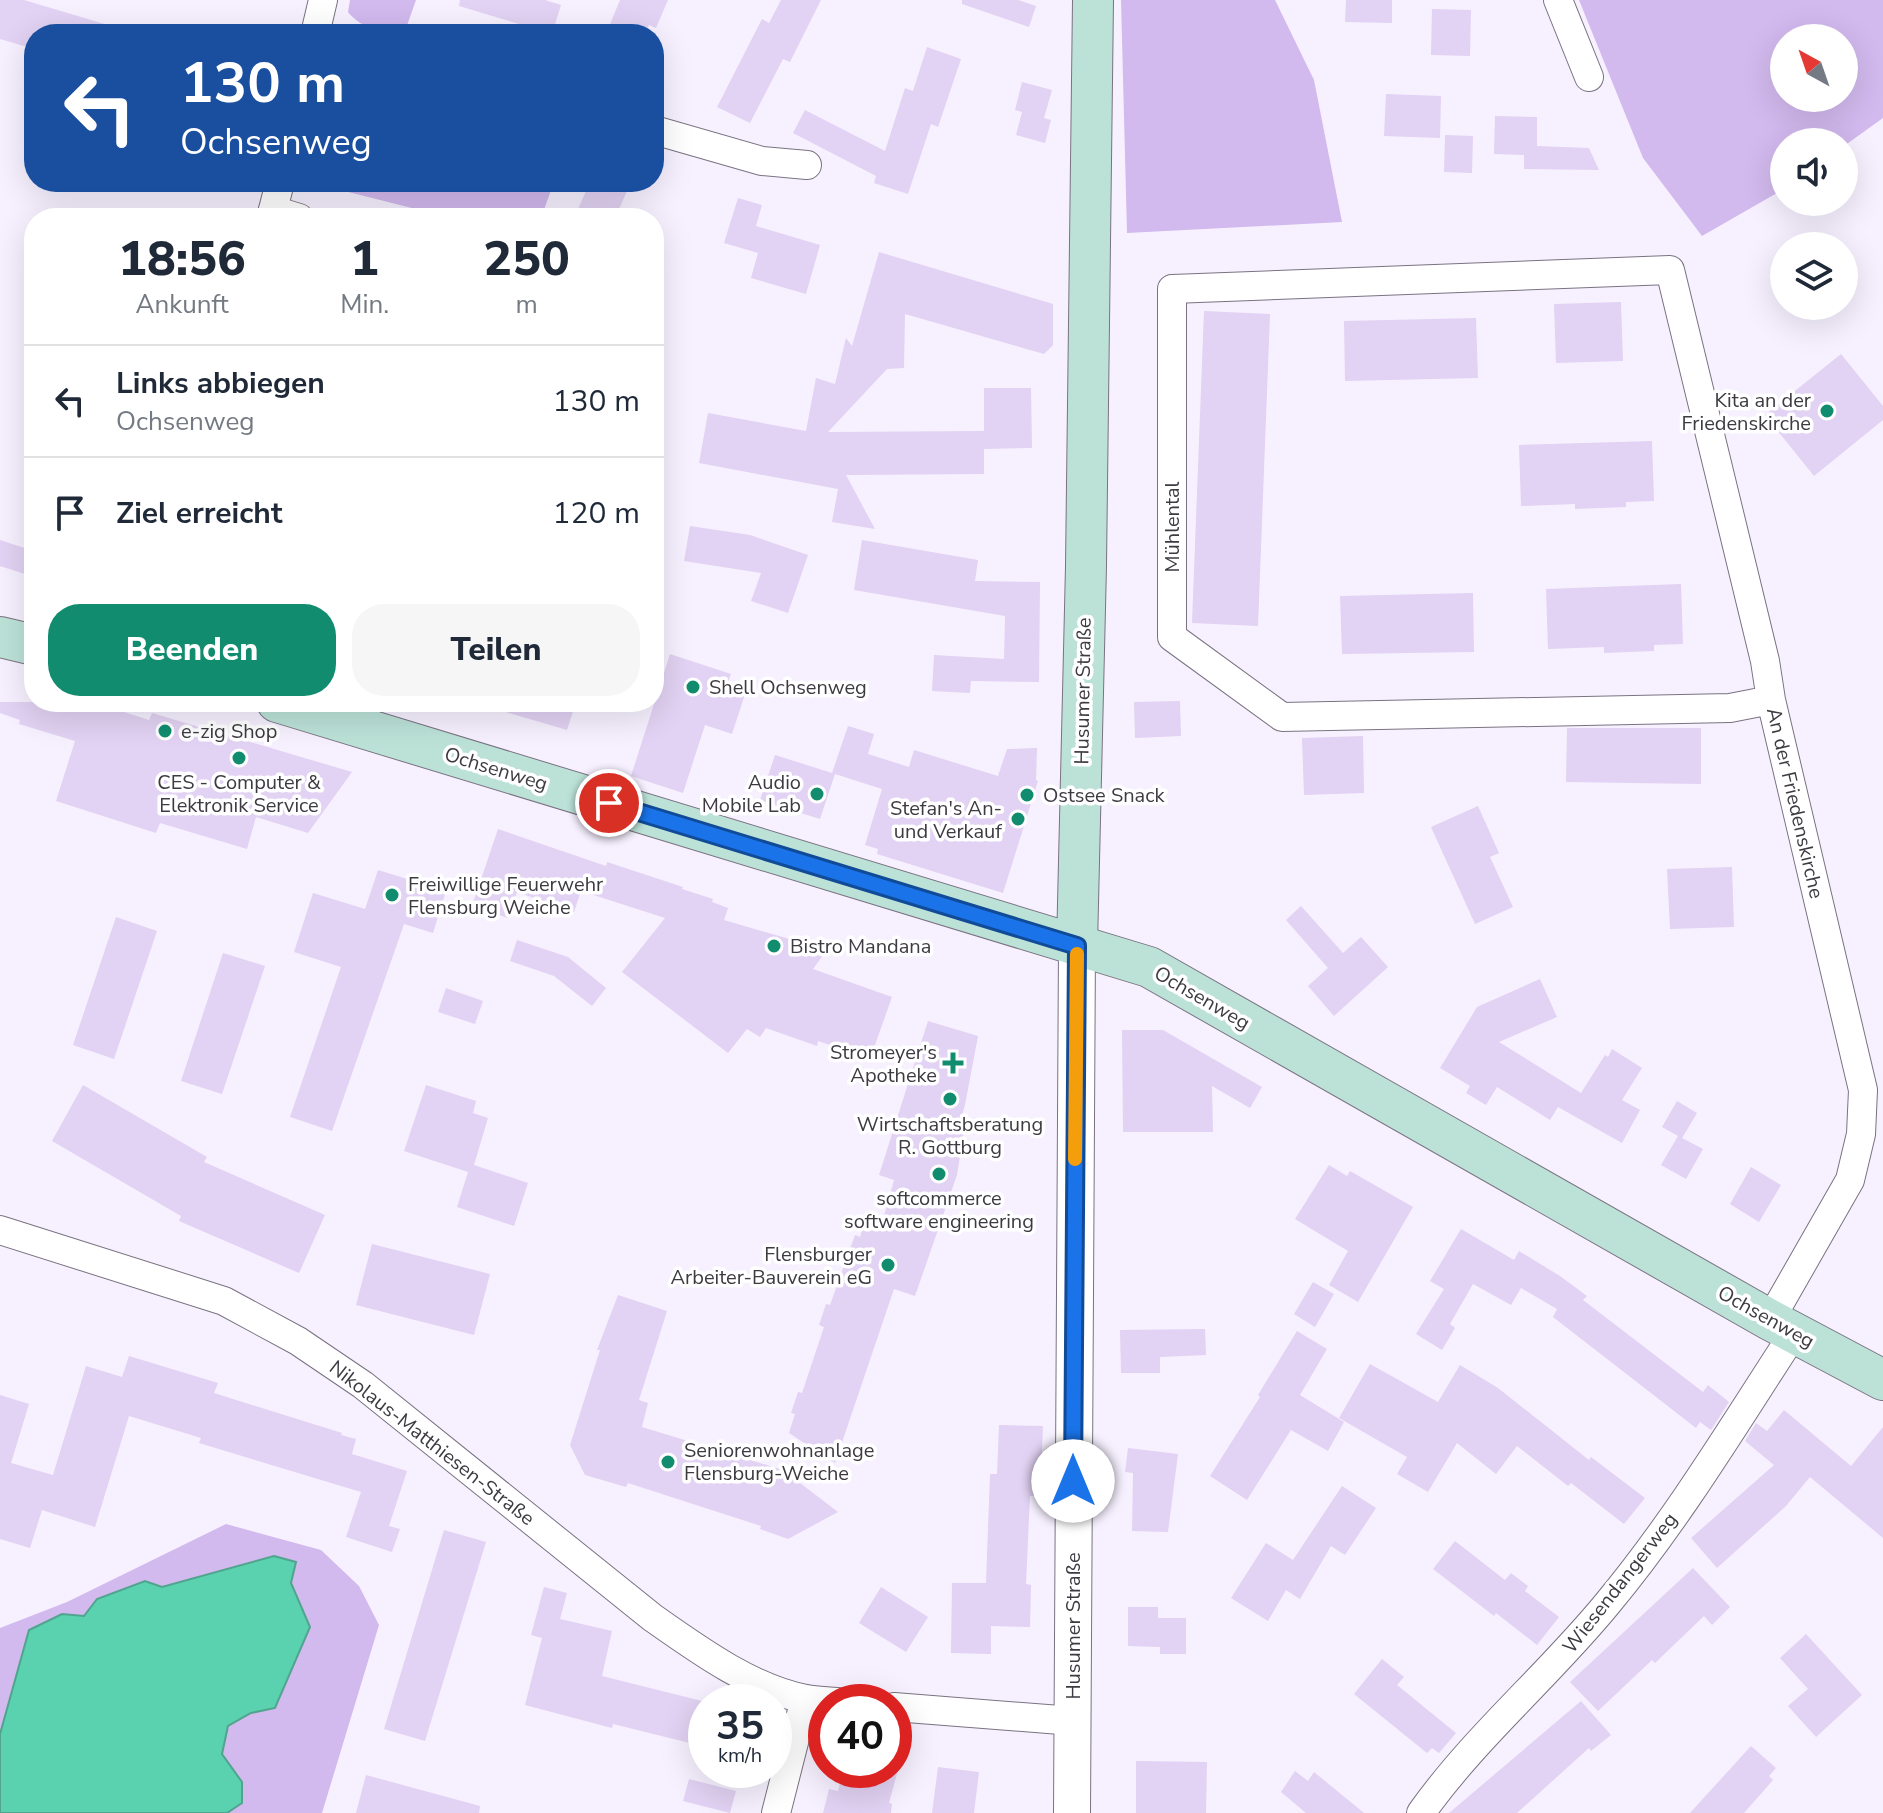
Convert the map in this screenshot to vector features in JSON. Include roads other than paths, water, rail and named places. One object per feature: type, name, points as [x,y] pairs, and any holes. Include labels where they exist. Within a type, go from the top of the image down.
[{"type":"main road","name":"Husumer Straße","points":[[1077,946],[1086,566],[1093,0]]},
{"type":"main road","points":[[0,637],[24,643]]},
{"type":"main road","name":"Ochsenweg","points":[[310,712],[1149,967],[1782,1327],[1883,1380]]},
{"type":"street","points":[[318,24],[323,0]]},
{"type":"street","points":[[1558,0],[1589,77]]},
{"type":"street","points":[[664,133],[762,161],[807,165]]},
{"type":"street","name":"An der Friedenskirche","points":[[1670,270],[1765,661],[1771,700],[1863,1090],[1861,1134],[1850,1180],[1782,1327]]},
{"type":"street","name":"Mühlental","points":[[1670,270],[1172,289],[1172,637],[1282,717],[1730,708],[1771,700]]},
{"type":"street","name":"Husumer Straße","points":[[1072,1813],[1077,946]]},
{"type":"street","name":"Nikolaus-Matthiesen-Straße","points":[[0,1230],[224,1301],[298,1341],[363,1385],[653,1618],[702,1652],[756,1681],[808,1699]]},
{"type":"street","name":"Wiesendangerweg","points":[[1421,1813],[1473,1747],[1563,1656],[1667,1528],[1782,1327]]},
{"type":"street","points":[[776,1813],[805,1699]]},
{"type":"street","points":[[912,1708],[1073,1721]]},
{"type":"place","name":"Kita an der Friedenskirche","points":[[1827,411]]},
{"type":"place","name":"Shell Ochsenweg","points":[[693,687]]},
{"type":"place","name":"e-zig Shop","points":[[165,731]]},
{"type":"place","name":"CES - Computer & Elektronik Service","points":[[239,758]]},
{"type":"place","name":"Audio Mobile Lab","points":[[817,794]]},
{"type":"place","name":"Ostsee Snack","points":[[1027,795]]},
{"type":"place","name":"Stefan's An- und Verkauf","points":[[1018,819]]},
{"type":"place","name":"Freiwillige Feuerwehr Flensburg Weiche","points":[[392,895]]},
{"type":"place","name":"Bistro Mandana","points":[[774,946]]},
{"type":"place","name":"Stromeyer's Apotheke","points":[[953,1063]]},
{"type":"place","name":"Wirtschaftsberatung R. Gottburg","points":[[950,1099]]},
{"type":"place","name":"softcommerce software engineering","points":[[939,1174]]},
{"type":"place","name":"Flensburger Arbeiter-Bauverein eG","points":[[888,1265]]},
{"type":"place","name":"Seniorenwohnanlage Flensburg-Weiche","points":[[668,1462]]}]
